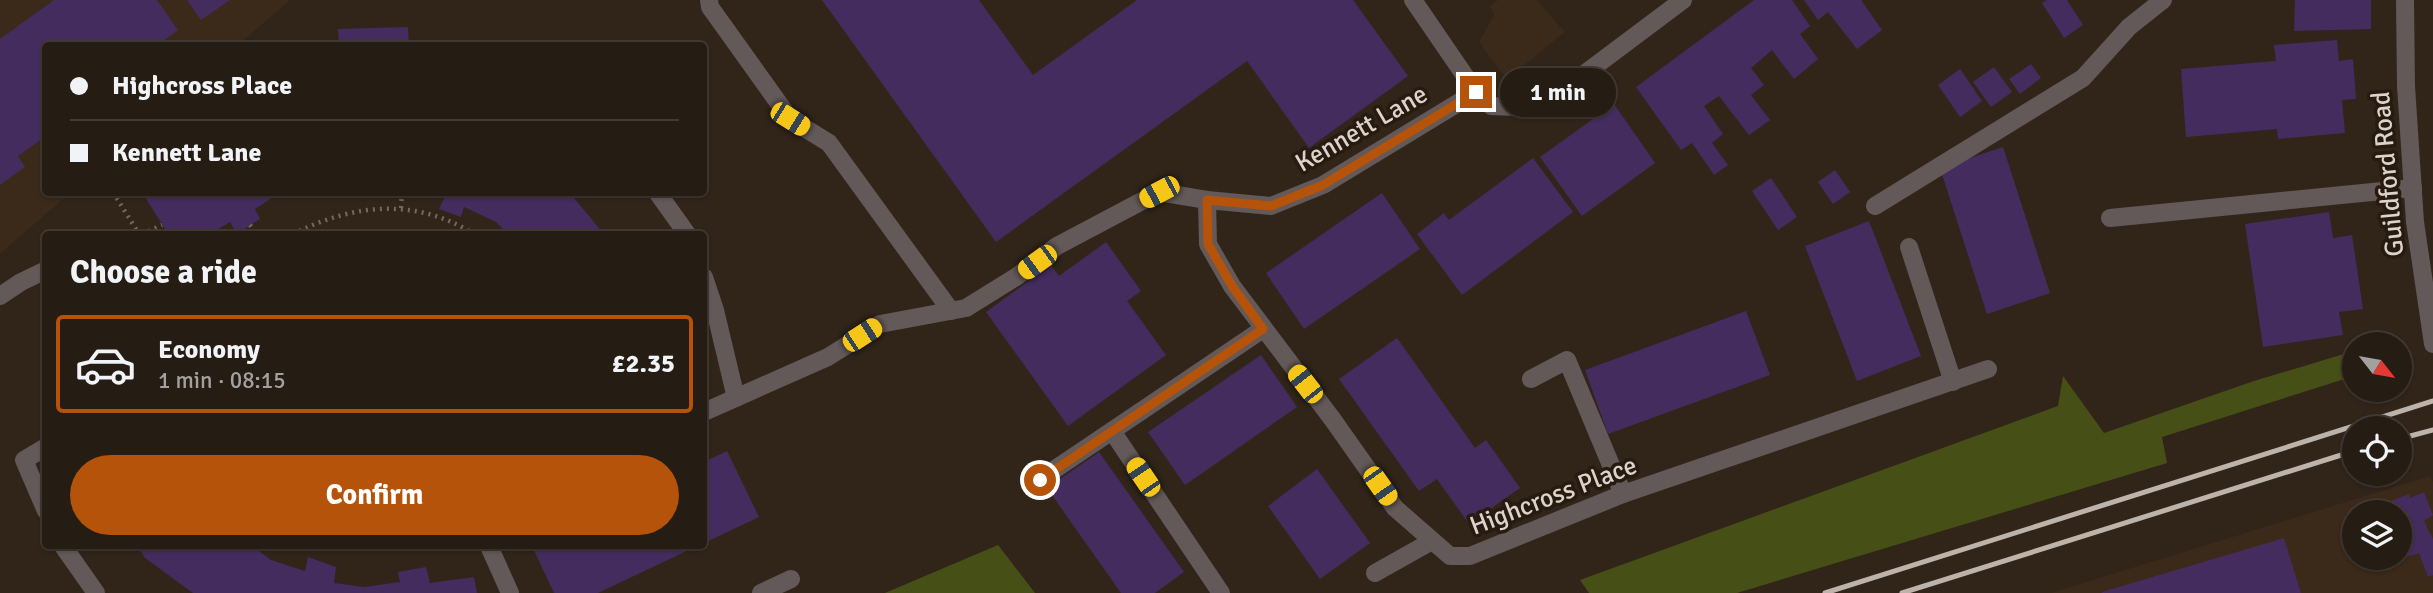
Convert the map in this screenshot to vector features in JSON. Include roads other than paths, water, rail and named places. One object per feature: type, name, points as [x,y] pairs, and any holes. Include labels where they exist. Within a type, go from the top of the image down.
[{"type":"street","points":[[709,0],[710,7],[790,119],[829,143],[951,311]]},
{"type":"street","points":[[1413,0],[1476,92],[1491,106],[1517,107],[1552,99],[1683,0]]},
{"type":"street","points":[[1875,206],[2083,78],[2129,27],[2162,0]]},
{"type":"street","name":"Guildford Road","points":[[2404,0],[2406,86],[2415,222],[2433,344]]},
{"type":"street","name":"Kennett Lane","points":[[707,411],[828,357],[880,324],[966,308],[1016,277],[1058,246],[1159,192],[1271,206],[1323,185],[1476,92]]},
{"type":"street","points":[[2110,218],[2413,188]]},
{"type":"street","points":[[660,196],[685,231]]},
{"type":"street","name":"Highcross Place","points":[[1207,200],[1208,244],[1232,286],[1333,420],[1395,508],[1450,556],[1470,556],[1623,494],[1988,369]]},
{"type":"street","points":[[1909,247],[1953,382]]},
{"type":"street","points":[[0,296],[20,282],[42,272]]},
{"type":"street","points":[[707,286],[736,398]]},
{"type":"street","points":[[1040,480],[1263,329]]},
{"type":"street","points":[[1531,379],[1567,360],[1623,494]]},
{"type":"street","points":[[1112,431],[1221,593]]},
{"type":"street","points":[[42,449],[24,460],[42,502]]},
{"type":"street","points":[[1375,573],[1432,541]]},
{"type":"street","points":[[65,549],[96,593]]},
{"type":"street","points":[[490,549],[510,593]]},
{"type":"street","points":[[761,593],[791,579]]},
{"type":"railway","points":[[1825,593],[2433,401]]},
{"type":"railway","points":[[2412,436],[2433,430]]},
{"type":"railway","points":[[1902,593],[2342,455]]}]
